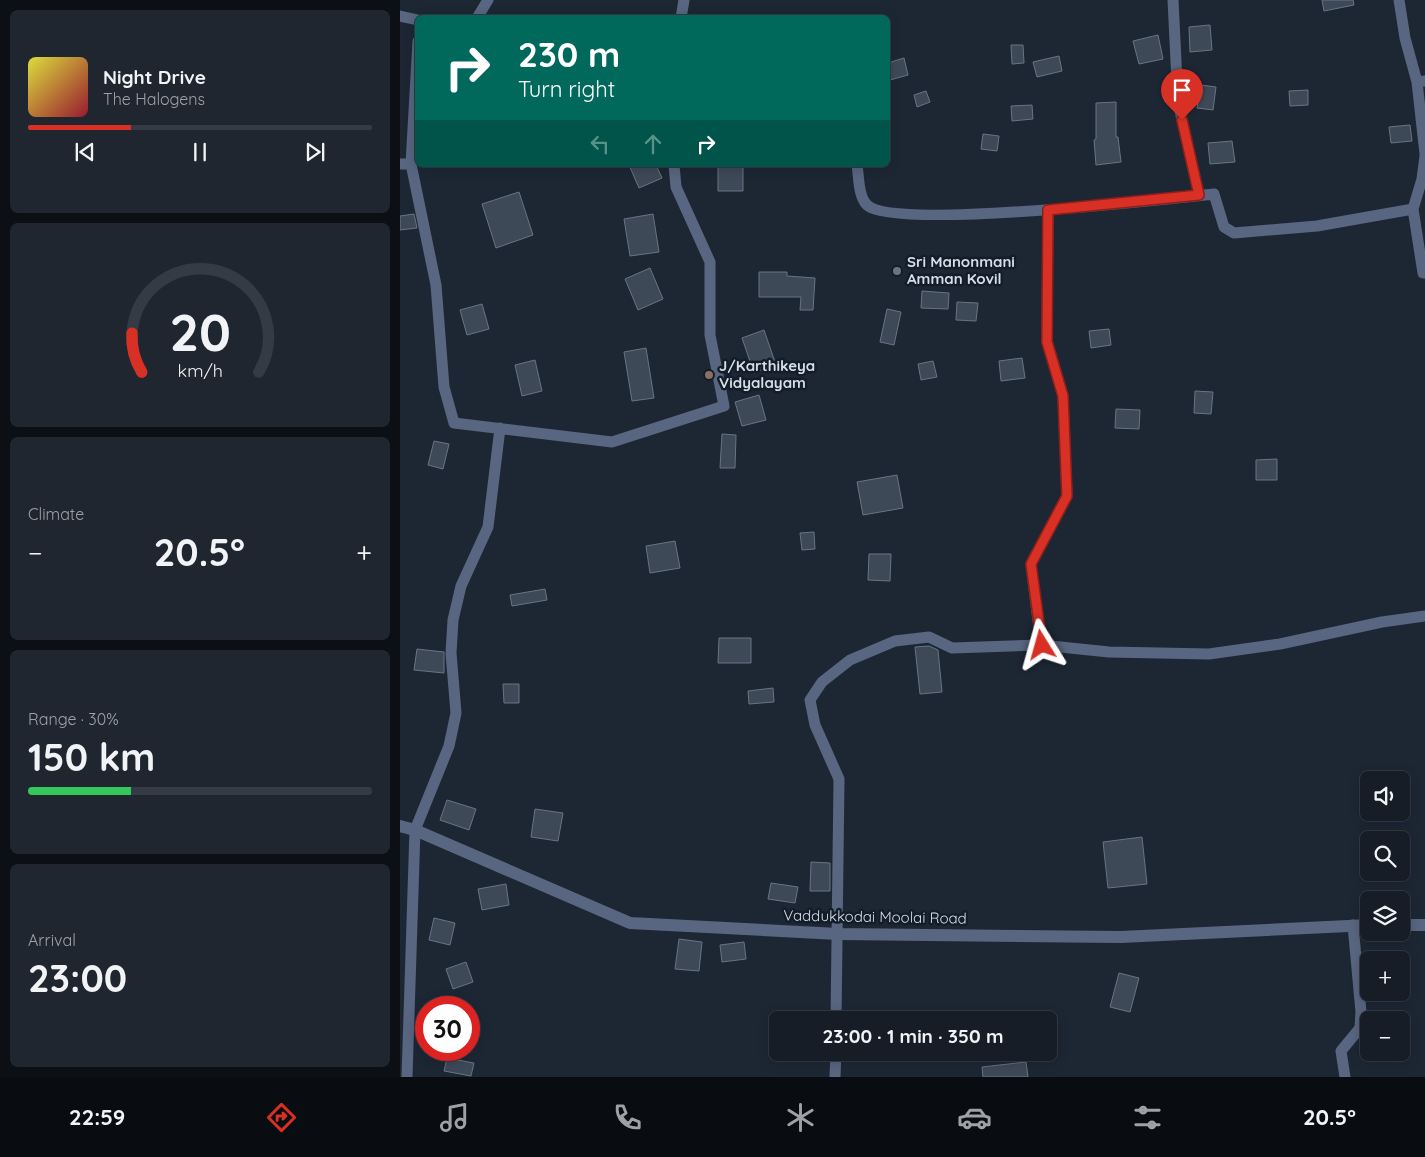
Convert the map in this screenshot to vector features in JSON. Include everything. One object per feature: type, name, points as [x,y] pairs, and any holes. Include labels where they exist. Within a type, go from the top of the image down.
[{"type":"street","points":[[479,15],[488,0]]},
{"type":"street","points":[[682,15],[684,0]]},
{"type":"street","points":[[1173,0],[1178,102],[1199,195]]},
{"type":"street","points":[[1399,0],[1406,38],[1421,82],[1425,155],[1422,179],[1414,209],[1423,273],[1425,273]]},
{"type":"street","points":[[400,16],[415,19]]},
{"type":"street","points":[[415,69],[405,164],[436,285],[444,387],[454,423],[612,442],[724,406],[710,335],[710,262],[676,187],[674,167]]},
{"type":"street","points":[[857,167],[862,195],[867,205],[877,210],[923,216],[1048,210],[1214,194],[1224,227],[1234,233],[1317,226],[1414,209]]},
{"type":"street","points":[[1042,645],[1031,564],[1067,496],[1063,396],[1047,342],[1048,210]]},
{"type":"street","points":[[407,1077],[415,830],[449,746],[456,713],[451,653],[454,620],[460,586],[488,527],[500,428]]},
{"type":"street","points":[[836,1011],[839,779],[815,725],[810,700],[822,682],[850,660],[895,641],[929,638],[952,648],[1042,645],[1109,652],[1209,654],[1280,644],[1382,622],[1425,616]]},
{"type":"street","name":"Vaddukkodai Moolai Road","points":[[400,826],[415,830],[630,923],[838,934],[1121,937],[1360,925]]},
{"type":"street","points":[[1345,1077],[1341,1051],[1360,1028],[1361,1012],[1353,925]]},
{"type":"street","points":[[1410,925],[1425,925]]},
{"type":"street","points":[[835,1077],[836,1061]]},
{"type":"building","points":[[1322,0],[1353,0],[1354,5],[1324,11]]},
{"type":"building","points":[[1210,25],[1212,50],[1190,52],[1189,27]]},
{"type":"building","points":[[1158,35],[1163,59],[1139,64],[1133,41]]},
{"type":"building","points":[[1011,45],[1023,45],[1024,63],[1012,64]]},
{"type":"building","points":[[1059,56],[1062,71],[1037,77],[1033,62]]},
{"type":"building","points":[[904,58],[908,75],[890,80],[890,62]]},
{"type":"building","points":[[1201,85],[1216,87],[1213,110],[1197,108]]},
{"type":"building","points":[[1308,90],[1308,105],[1290,106],[1289,91]]},
{"type":"building","points":[[926,91],[930,102],[917,107],[914,95]]},
{"type":"building","points":[[1116,102],[1116,137],[1118,137],[1121,162],[1096,165],[1094,140],[1096,139],[1096,103]]},
{"type":"building","points":[[1032,105],[1033,119],[1012,121],[1011,106]]},
{"type":"building","points":[[1410,125],[1412,141],[1391,143],[1389,127]]},
{"type":"building","points":[[983,134],[999,136],[997,151],[981,149]]},
{"type":"building","points":[[1232,141],[1235,162],[1210,164],[1208,143]]},
{"type":"building","points":[[630,167],[657,167],[662,178],[639,188]]},
{"type":"building","points":[[718,167],[743,167],[743,191],[718,191]]},
{"type":"building","points":[[519,192],[533,235],[496,248],[482,204]]},
{"type":"building","points":[[414,214],[417,228],[400,230],[400,216]]},
{"type":"building","points":[[653,214],[659,252],[630,256],[624,219]]},
{"type":"building","points":[[650,268],[663,299],[638,310],[625,279]]},
{"type":"building","points":[[759,272],[787,272],[787,276],[815,278],[813,310],[800,310],[801,297],[759,297]]},
{"type":"building","points":[[922,291],[949,293],[948,309],[921,308]]},
{"type":"building","points":[[957,302],[978,303],[976,321],[956,320]]},
{"type":"building","points":[[482,304],[489,329],[467,335],[460,310]]},
{"type":"building","points":[[887,309],[901,312],[894,345],[880,342]]},
{"type":"building","points":[[1109,329],[1111,345],[1091,348],[1089,331]]},
{"type":"building","points":[[764,330],[776,365],[754,373],[742,338]]},
{"type":"building","points":[[646,348],[654,398],[632,401],[624,352]]},
{"type":"building","points":[[1022,358],[1025,378],[1001,381],[999,361]]},
{"type":"building","points":[[535,360],[542,391],[522,396],[515,365]]},
{"type":"building","points":[[933,361],[937,377],[921,380],[918,364]]},
{"type":"building","points":[[1195,391],[1213,392],[1211,414],[1194,413]]},
{"type":"building","points":[[759,395],[766,420],[742,426],[735,402]]},
{"type":"building","points":[[1116,409],[1140,410],[1139,429],[1115,428]]},
{"type":"building","points":[[722,434],[736,435],[735,468],[720,468]]},
{"type":"building","points":[[434,441],[449,444],[443,469],[428,465]]},
{"type":"building","points":[[1277,459],[1277,480],[1256,480],[1256,460]]},
{"type":"building","points":[[897,475],[903,508],[863,515],[857,482]]},
{"type":"building","points":[[814,532],[815,549],[802,550],[800,533]]},
{"type":"building","points":[[675,541],[680,568],[650,573],[646,546]]},
{"type":"building","points":[[869,554],[891,554],[890,581],[868,580]]},
{"type":"building","points":[[545,589],[547,600],[512,606],[510,595]]},
{"type":"building","points":[[719,638],[751,638],[751,663],[718,663]]},
{"type":"building","points":[[929,646],[938,650],[942,692],[920,694],[915,647]]},
{"type":"building","points":[[417,649],[444,652],[444,673],[414,670]]},
{"type":"building","points":[[503,684],[519,684],[519,703],[504,703]]},
{"type":"building","points":[[773,688],[774,702],[749,704],[748,691]]},
{"type":"building","points":[[447,800],[476,809],[469,830],[440,820]]},
{"type":"building","points":[[535,809],[563,813],[558,841],[531,837]]},
{"type":"building","points":[[1142,837],[1147,884],[1108,888],[1103,842]]},
{"type":"building","points":[[811,862],[830,863],[830,891],[810,891]]},
{"type":"building","points":[[771,883],[798,887],[795,903],[768,899]]},
{"type":"building","points":[[506,884],[509,905],[482,910],[478,889]]},
{"type":"building","points":[[434,918],[455,923],[450,945],[429,940]]},
{"type":"building","points":[[679,939],[702,942],[699,971],[675,969]]},
{"type":"building","points":[[744,942],[746,959],[722,962],[720,945]]},
{"type":"building","points":[[466,962],[473,982],[453,989],[446,969]]},
{"type":"building","points":[[1119,973],[1139,978],[1130,1012],[1110,1007]]},
{"type":"building","points":[[446,1061],[474,1063],[471,1076],[444,1071]]},
{"type":"building","points":[[1026,1062],[1028,1077],[983,1077],[982,1067]]},
{"type":"place","name":"Sri Manonmani Amman Kovil","points":[[897,271]]},
{"type":"place","name":"J/Karthikeya Vidyalayam","points":[[709,375]]},
{"type":"route","points":[[1042,645],[1031,564],[1067,496],[1063,396],[1047,342],[1048,210],[1199,195],[1182,120]]}]
